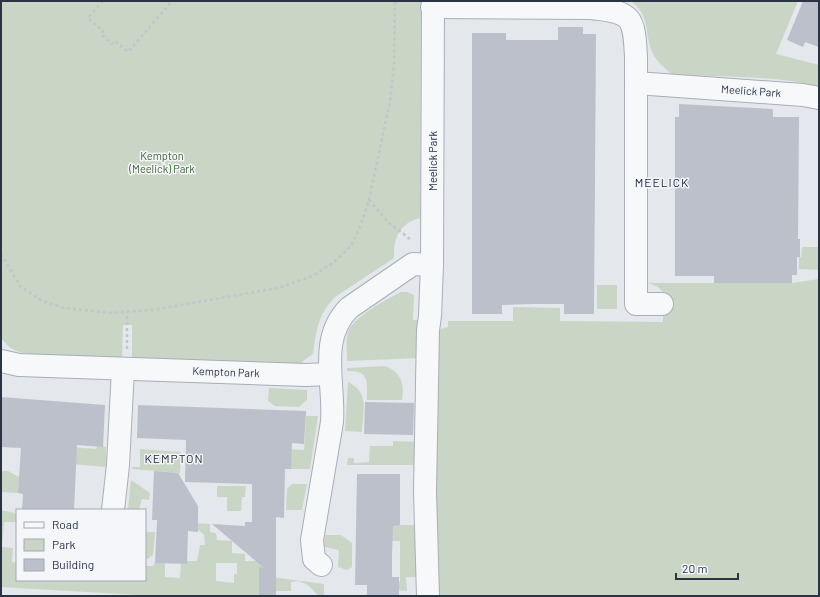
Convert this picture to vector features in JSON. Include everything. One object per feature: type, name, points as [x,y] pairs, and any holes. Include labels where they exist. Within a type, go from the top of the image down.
[{"type":"street","name":"Meelick Park","points":[[428,596],[425,491],[428,330],[432,264],[432,4],[591,8],[611,10],[624,14],[631,20],[635,32],[636,83],[636,304],[662,304]]},
{"type":"street","name":"Meelick Park","points":[[636,83],[803,95],[819,98]]},
{"type":"street","points":[[320,565],[314,559],[312,540],[332,422],[333,402],[330,374],[331,341],[341,316],[349,308],[413,264],[432,264]]},
{"type":"street","name":"Kempton Park","points":[[1,361],[19,365],[306,375],[330,374]]},
{"type":"street","points":[[113,509],[123,369]]},
{"type":"path","points":[[103,1],[88,18],[104,31],[101,34],[112,44],[115,41],[128,52],[172,1]]},
{"type":"path","points":[[1,254],[20,286],[42,301],[64,308],[83,311],[127,312],[165,308],[278,288],[310,277],[334,262],[351,246],[360,227],[369,200],[390,101],[394,65],[394,1]]},
{"type":"path","points":[[369,200],[388,223],[411,240]]},
{"type":"path","points":[[127,312],[128,325]]},
{"type":"green space","name":"Kempton (Meelick) Park","points":[[1,1],[421,1],[420,218],[407,224],[399,232],[395,244],[394,258],[335,297],[329,303],[321,317],[315,338],[313,354],[303,361],[302,366],[132,359],[132,325],[123,325],[122,358],[28,354],[13,349],[1,338]]},
{"type":"green space","points":[[631,1],[798,1],[776,54],[819,65],[819,87],[764,78],[672,74],[660,64],[654,56],[650,47],[643,15]]},
{"type":"green space","points":[[802,247],[819,247],[819,270],[799,269],[799,257],[801,257]]},
{"type":"green space","points":[[819,279],[819,596],[436,596],[434,555],[437,330],[448,327],[448,321],[513,321],[513,307],[560,308],[560,321],[663,322],[663,292],[658,287],[648,283],[792,283]]},
{"type":"green space","points":[[597,285],[617,285],[617,309],[597,309]]},
{"type":"green space","points":[[401,292],[407,292],[414,295],[413,320],[421,320],[421,358],[347,361],[347,337],[352,325],[372,308]]},
{"type":"green space","points":[[385,366],[395,372],[401,379],[403,389],[402,400],[367,400],[366,378],[360,373],[347,371],[347,368]]},
{"type":"green space","points":[[348,382],[360,391],[364,403],[362,432],[345,431]]},
{"type":"green space","points":[[269,388],[307,390],[307,400],[299,407],[275,406],[268,401]]},
{"type":"green space","points":[[306,416],[318,416],[310,469],[291,469],[284,449],[304,450]]},
{"type":"green space","points":[[393,441],[419,442],[419,465],[347,465],[348,458],[354,458],[354,463],[369,462],[370,446],[393,446]]},
{"type":"green space","points":[[97,446],[106,447],[106,467],[48,462],[70,447],[96,449]]},
{"type":"green space","points":[[140,449],[181,452],[180,473],[132,469],[132,467],[140,467]]},
{"type":"green space","points":[[1,471],[8,471],[19,477],[18,493],[1,492]]},
{"type":"green space","points":[[131,480],[150,493],[149,500],[142,499],[139,509],[128,509]]},
{"type":"green space","points":[[292,484],[307,484],[302,510],[286,510],[287,489]]},
{"type":"green space","points":[[217,486],[246,486],[245,497],[242,497],[241,511],[227,511],[227,497],[217,497]]},
{"type":"green space","points":[[1,510],[15,513],[16,518],[16,522],[4,522],[2,547],[13,548],[12,562],[16,563],[16,581],[146,581],[146,566],[153,566],[155,563],[165,563],[165,577],[180,578],[181,564],[186,564],[187,561],[197,561],[200,545],[205,545],[204,535],[199,530],[190,530],[191,523],[210,524],[210,532],[216,533],[217,540],[232,541],[232,553],[245,554],[245,561],[271,561],[271,577],[324,584],[324,596],[318,596],[306,584],[295,581],[291,582],[291,591],[259,591],[259,596],[154,596],[1,587]],"holes":[[[216,563],[237,563],[237,574],[234,574],[234,583],[216,581]]]},
{"type":"green space","points":[[376,525],[419,525],[420,577],[406,577],[407,591],[397,590],[397,585],[400,581],[400,541],[392,541],[392,537]]},
{"type":"green space","points":[[146,532],[155,532],[153,555],[148,559],[146,558]]},
{"type":"green space","points":[[325,535],[341,535],[352,543],[352,567],[347,570],[338,567],[339,550],[325,547]]},
{"type":"building","points":[[803,1],[819,1],[819,47],[805,42],[803,47],[787,40]]},
{"type":"building","points":[[558,27],[583,27],[583,34],[596,34],[594,314],[564,314],[564,304],[533,304],[502,305],[502,314],[472,314],[472,33],[506,33],[506,40],[558,40]]},
{"type":"building","points":[[679,104],[773,109],[773,117],[799,117],[798,239],[800,239],[800,257],[797,257],[797,275],[792,275],[792,283],[714,283],[714,276],[675,276],[675,117],[679,117]]},
{"type":"building","points":[[1,397],[105,405],[103,447],[77,445],[74,509],[22,509],[23,494],[18,493],[21,448],[1,447]]},
{"type":"building","points":[[365,402],[414,403],[413,435],[364,434]]},
{"type":"building","points":[[138,405],[306,411],[304,444],[292,443],[291,469],[285,469],[284,518],[276,517],[276,596],[259,596],[259,567],[264,568],[212,524],[245,526],[245,522],[252,522],[252,484],[185,482],[186,440],[137,438]]},
{"type":"building","points":[[154,471],[178,473],[198,506],[198,532],[188,531],[187,564],[155,563],[157,520],[152,520]]},
{"type":"building","points":[[357,474],[400,474],[400,525],[393,526],[392,555],[392,577],[399,577],[399,596],[367,596],[367,585],[355,585]]},
{"type":"district","name":"MEELICK","points":[[662,183]]},
{"type":"district","name":"KEMPTON","points":[[174,459]]}]
